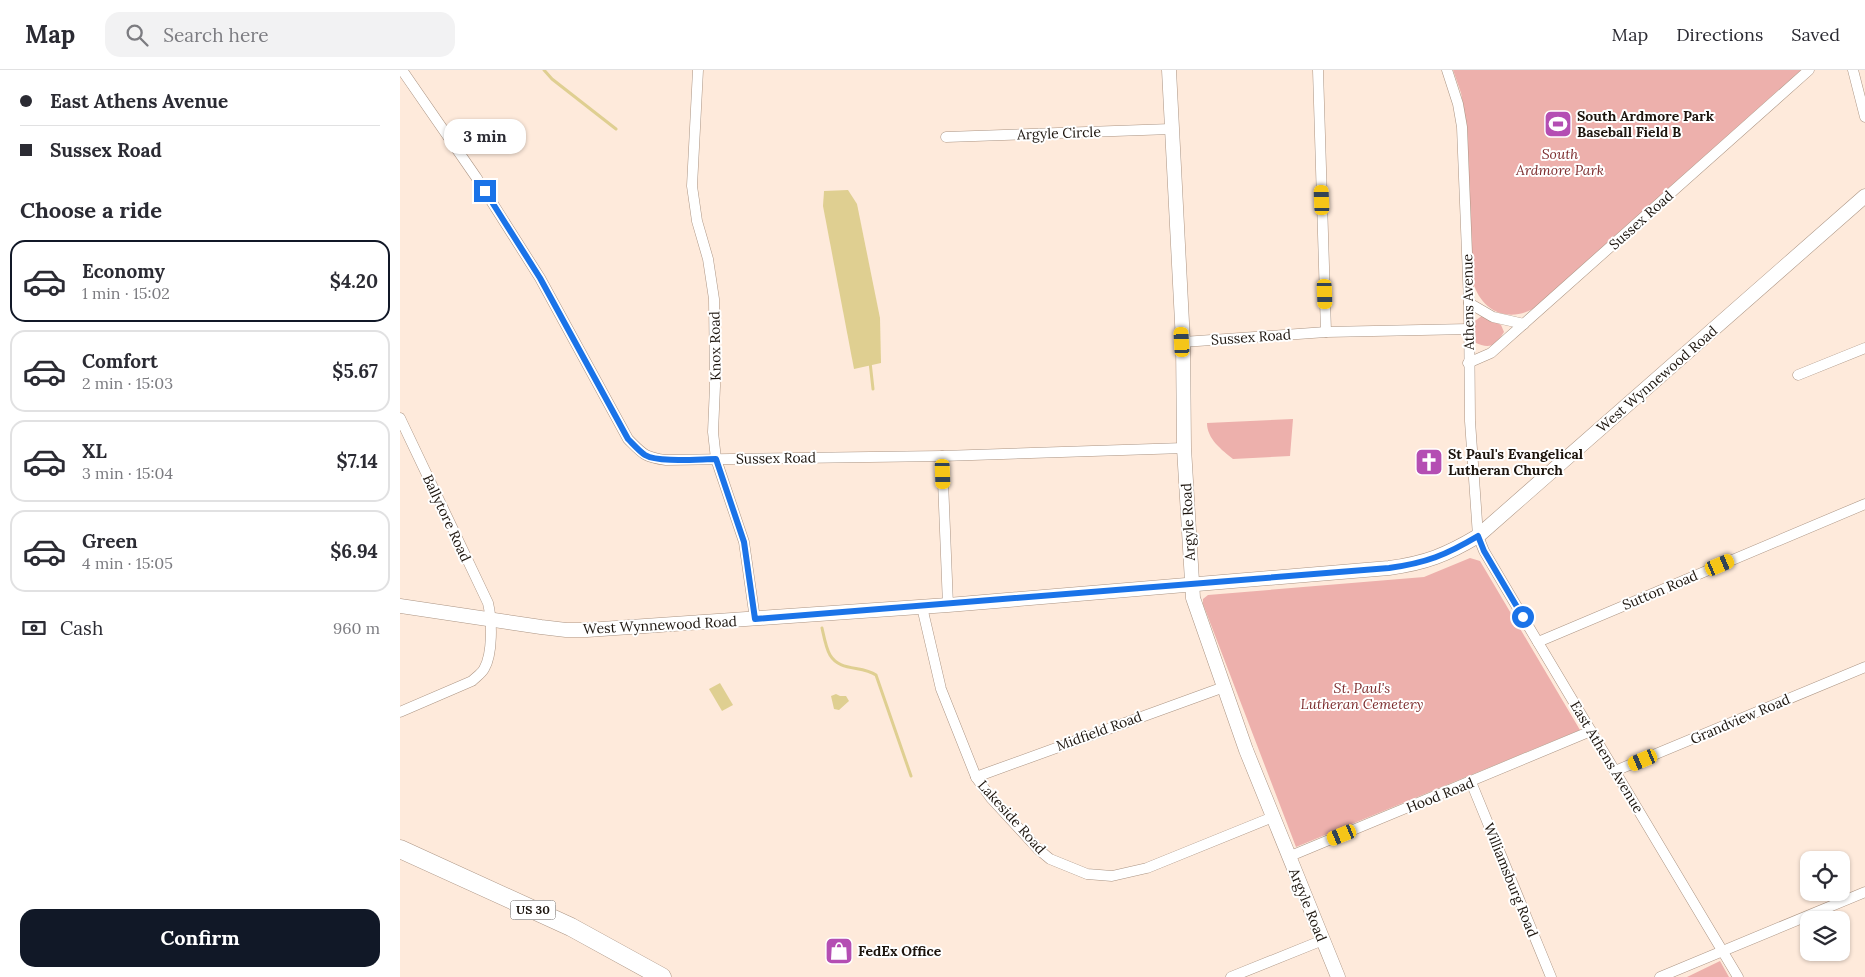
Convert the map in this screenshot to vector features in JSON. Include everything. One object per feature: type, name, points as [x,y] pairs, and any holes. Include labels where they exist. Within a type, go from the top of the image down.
[{"type":"highway","name":"US 30","points":[[400,849],[570,927],[662,977]]},
{"type":"main road","name":"Argyle Road","points":[[1169,70],[1192,598],[1246,750],[1338,977]]},
{"type":"main road","name":"West Wynnewood Road","points":[[400,606],[566,630],[587,630],[948,605],[1389,568],[1416,564],[1451,552],[1478,536],[1865,196]]},
{"type":"street","name":"Sussex Road","points":[[402,70],[476,177],[540,278],[628,439],[644,455],[666,460],[942,456],[1184,448]]},
{"type":"street","name":"Knox Road","points":[[698,70],[692,186],[697,221],[708,259],[714,299],[716,386],[713,432],[716,459],[744,542],[755,619]]},
{"type":"street","points":[[1318,70],[1326,332]]},
{"type":"street","name":"Athens Avenue","points":[[1447,70],[1457,98],[1462,127],[1469,303],[1468,363],[1470,421],[1478,536]]},
{"type":"street","name":"Sussex Road","points":[[1468,363],[1490,353],[1524,324],[1809,70]]},
{"type":"street","points":[[1853,70],[1865,117]]},
{"type":"street","name":"Argyle Circle","points":[[946,137],[1171,129]]},
{"type":"street","points":[[1469,303],[1493,317],[1524,324]]},
{"type":"street","name":"Sussex Road","points":[[1182,342],[1326,332],[1469,329]]},
{"type":"street","points":[[1798,375],[1865,348]]},
{"type":"street","name":"Ballytore Road","points":[[400,418],[488,603],[491,620],[488,656],[480,674],[472,681],[400,712]]},
{"type":"street","points":[[942,456],[948,605]]},
{"type":"street","name":"Sutton Road","points":[[1538,642],[1865,504]]},
{"type":"street","name":"East Athens Avenue","points":[[1478,536],[1484,551],[1738,977]]},
{"type":"street","name":"Lakeside Road","points":[[922,606],[941,689],[976,778],[991,798],[1038,848],[1050,858],[1086,874],[1112,876],[1148,868],[1273,817]]},
{"type":"street","name":"Grandview Road","points":[[1615,771],[1865,668]]},
{"type":"street","name":"Midfield Road","points":[[976,778],[1224,687]]},
{"type":"street","name":"Hood Road","points":[[1288,857],[1591,731]]},
{"type":"street","name":"Williamsburg Road","points":[[1471,782],[1551,977]]},
{"type":"street","points":[[1660,977],[1865,892]]},
{"type":"street","points":[[1231,977],[1323,940]]},
{"type":"green space","name":"South Ardmore Park","points":[[1453,70],[1801,70],[1533,309],[1513,315],[1504,314],[1488,307],[1477,292],[1473,282],[1466,121],[1461,93]]},
{"type":"green space","points":[[1483,315],[1501,325],[1504,332],[1498,341],[1488,346],[1474,342],[1475,321]]},
{"type":"green space","points":[[1293,419],[1290,456],[1233,459],[1212,439],[1207,423]]},
{"type":"green space","name":"St. Paul's Lutheran Cemetery","points":[[1470,558],[1480,561],[1580,730],[1296,847],[1203,604],[1203,599],[1208,595],[1424,577]]},
{"type":"green space","points":[[1720,961],[1729,977],[1687,977]]},
{"type":"shaded area","points":[[848,190],[857,204],[880,318],[881,363],[854,369],[823,206],[824,191]]},
{"type":"shaded area","points":[[720,683],[733,705],[722,711],[709,689]]},
{"type":"shaded area","points":[[836,694],[846,696],[849,701],[839,710],[834,709],[831,696]]},
{"type":"waterway","points":[[544,70],[552,79],[616,129]]},
{"type":"waterway","points":[[870,362],[873,389]]},
{"type":"waterway","points":[[822,628],[827,649],[834,660],[839,664],[876,675],[911,776]]},
{"type":"place","name":"South Ardmore Park Baseball Field B","points":[[1558,124]]},
{"type":"place","name":"St Paul's Evangelical Lutheran Church","points":[[1429,462]]},
{"type":"place","name":"FedEx Office","points":[[839,951]]},
{"type":"route","points":[[485,191],[540,278],[628,439],[644,455],[649,457],[666,460],[716,459],[744,542],[755,619],[1389,568],[1433,559],[1451,552],[1478,536],[1484,551],[1523,617]]}]
